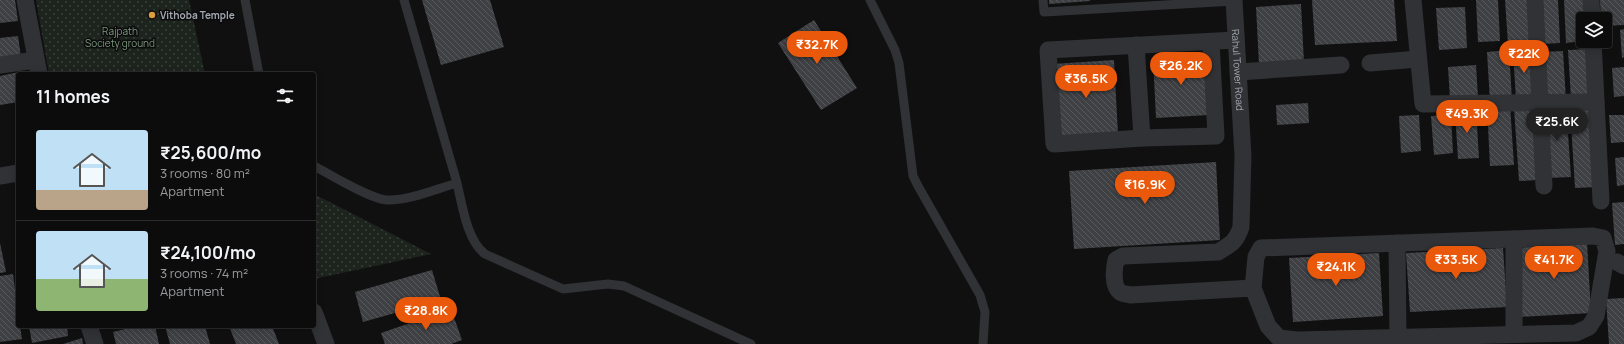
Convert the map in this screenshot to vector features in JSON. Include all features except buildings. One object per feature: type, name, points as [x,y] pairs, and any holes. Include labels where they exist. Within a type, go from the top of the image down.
[{"type":"street","points":[[0,65],[37,67],[25,0]]},
{"type":"street","points":[[1413,0],[1422,104],[1596,102]]},
{"type":"street","points":[[1535,0],[1544,186]]},
{"type":"street","points":[[1591,0],[1592,12]]},
{"type":"street","name":"Rahul Tower Road","points":[[1234,1],[1243,156],[1241,227],[1238,237],[1218,252],[1122,256],[1116,260],[1114,267],[1116,288],[1121,293],[1130,295],[1252,288]]},
{"type":"street","points":[[1211,42],[1216,136],[1142,138],[1054,144],[1048,50],[1236,40]]},
{"type":"street","points":[[1136,45],[1142,138]]},
{"type":"street","points":[[1593,48],[1601,201]]},
{"type":"street","points":[[1370,63],[1418,60]]},
{"type":"street","points":[[1238,72],[1341,65]]},
{"type":"street","points":[[0,176],[16,173]]},
{"type":"street","points":[[1593,236],[1603,238],[1607,251],[1596,316],[1589,327],[1576,333],[1297,340],[1279,338],[1268,326],[1252,288],[1256,257],[1261,248],[1593,236]]},
{"type":"street","points":[[1514,239],[1514,334]]},
{"type":"street","points":[[1396,243],[1398,337]]},
{"type":"street","points":[[316,317],[326,344]]},
{"type":"street","points":[[90,328],[95,344]]},
{"type":"lane","points":[[245,0],[259,72]]},
{"type":"lane","points":[[404,0],[472,238],[480,250],[485,254],[563,289],[608,284],[624,286],[751,344]]},
{"type":"lane","points":[[870,0],[895,50],[899,63],[913,176],[980,295],[985,312],[984,344]]},
{"type":"lane","points":[[1043,0],[1044,12],[1234,1]]},
{"type":"lane","points":[[316,167],[374,197],[386,200],[400,199],[456,183]]},
{"type":"green space","name":"Rajpath Society ground","points":[[36,0],[189,0],[205,72],[49,72]]},
{"type":"green space","points":[[316,195],[431,254],[316,279]]},
{"type":"place","name":"Vithoba Temple","points":[[152,15]]}]
